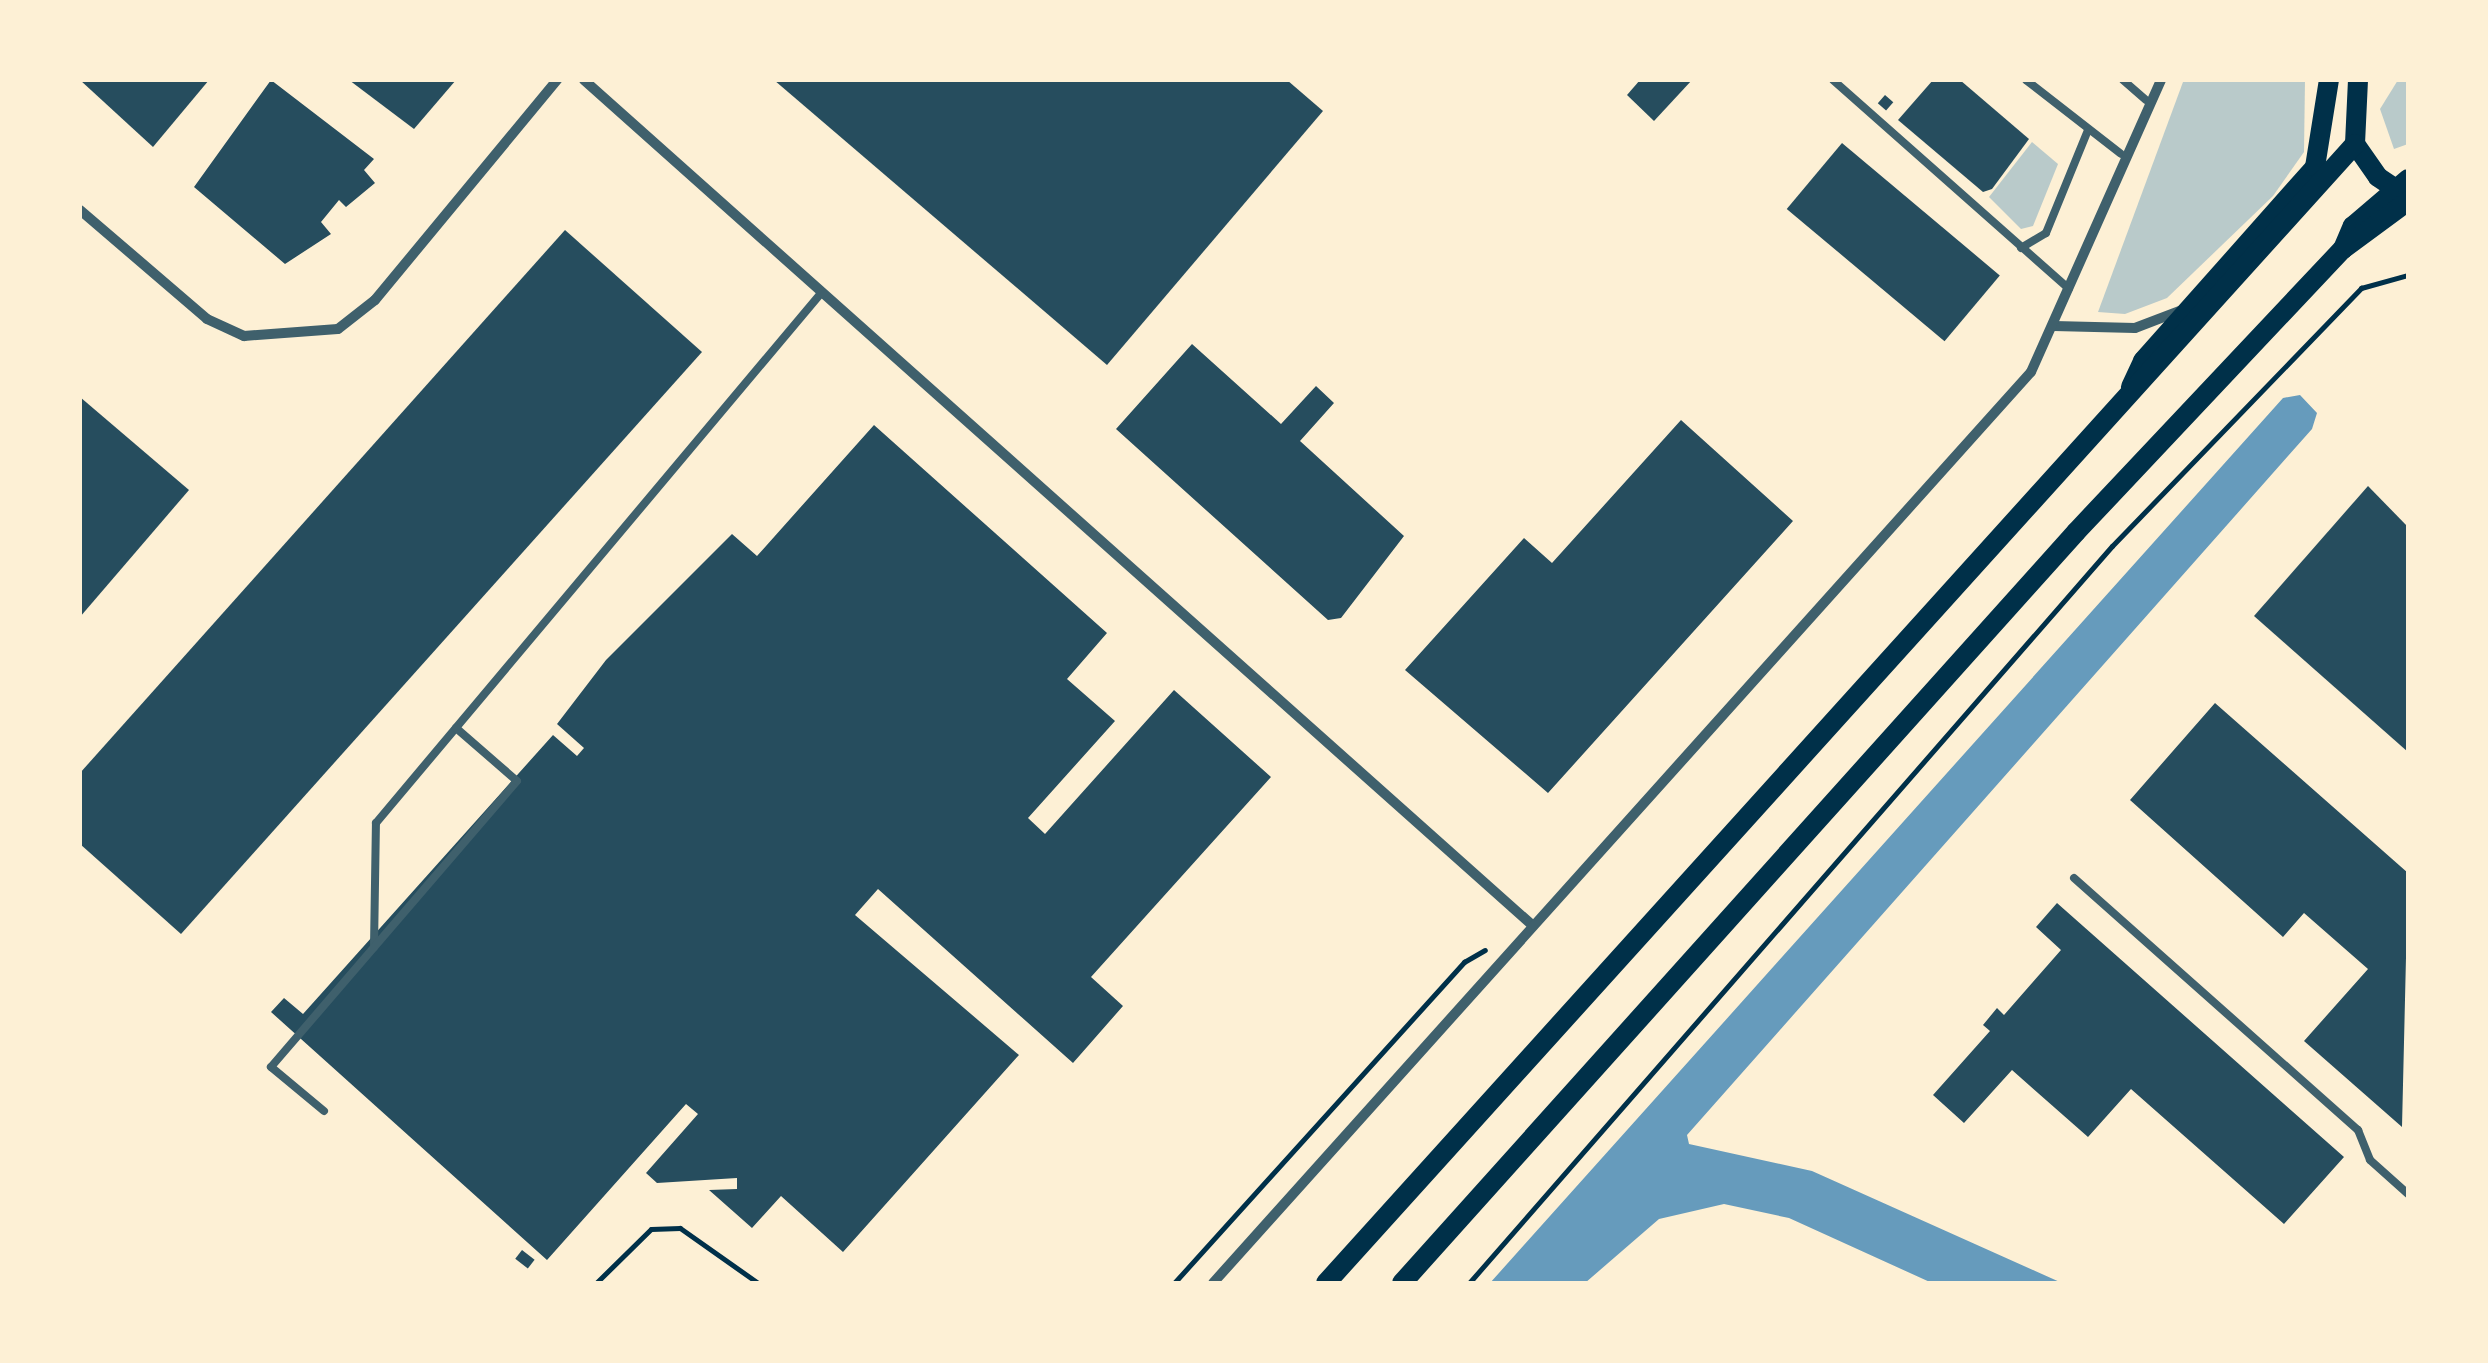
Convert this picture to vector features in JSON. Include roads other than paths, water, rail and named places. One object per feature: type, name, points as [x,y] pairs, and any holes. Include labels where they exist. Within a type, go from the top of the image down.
[{"type":"main road","points":[[1326,1283],[2131,387],[2188,308],[2315,167],[2325,135],[2329,80]]},
{"type":"main road","points":[[2131,387],[2154,373],[2355,144],[2358,80]]},
{"type":"main road","points":[[1402,1283],[2076,532],[2343,250],[2404,191],[2355,144]]},
{"type":"street","points":[[80,210],[207,319],[244,336],[338,329],[375,300],[556,80]]},
{"type":"street","points":[[584,80],[1531,924]]},
{"type":"street","points":[[1213,1283],[1531,924],[1997,410],[2054,326],[2122,154],[2146,100],[2161,80]]},
{"type":"street","points":[[2054,326],[2136,328],[2188,308]]},
{"type":"lane","points":[[1833,80],[2069,288]]},
{"type":"lane","points":[[2026,80],[2122,154]]},
{"type":"lane","points":[[2123,80],[2146,100]]},
{"type":"lane","points":[[2022,248],[2046,233],[2088,130]]},
{"type":"lane","points":[[374,948],[376,823],[822,292]]},
{"type":"lane","points":[[324,1112],[271,1067],[517,780],[456,728]]},
{"type":"lane","points":[[2074,878],[2358,1130],[2370,1160],[2408,1194]]},
{"type":"water","points":[[2300,395],[2317,413],[2312,429],[1687,1135],[1689,1144],[1812,1171],[2062,1283],[1932,1283],[1789,1218],[1724,1204],[1659,1219],[1585,1283],[1490,1283],[2283,398]]}]
